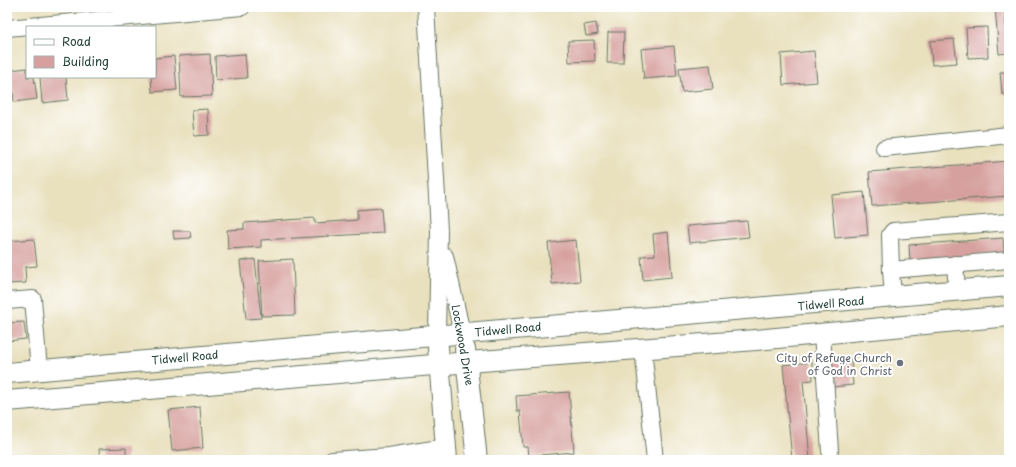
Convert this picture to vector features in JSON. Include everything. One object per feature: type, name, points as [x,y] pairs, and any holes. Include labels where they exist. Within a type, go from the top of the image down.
[{"type":"main road","name":"Tidwell Road","points":[[7,373],[437,335],[755,310],[1009,286]]},
{"type":"main road","points":[[755,310],[756,340]]},
{"type":"main road","points":[[7,401],[440,364],[756,340],[1009,316]]},
{"type":"main road","name":"Lockwood Drive","points":[[462,333],[467,362],[477,460]]},
{"type":"main road","name":"Lockwood Drive","points":[[437,335],[447,454]]},
{"type":"main road","points":[[167,358],[170,386]]},
{"type":"street","points":[[29,26],[242,7]]},
{"type":"street","name":"Lockwood Drive","points":[[426,7],[439,231],[437,335]]},
{"type":"street","points":[[7,28],[26,26]]},
{"type":"street","points":[[884,148],[1009,135]]},
{"type":"street","points":[[893,297],[890,234],[893,232],[1009,222]]},
{"type":"street","name":"Lockwood Drive","points":[[439,231],[462,333]]},
{"type":"street","points":[[891,270],[1009,260]]},
{"type":"street","points":[[955,264],[957,291]]},
{"type":"street","points":[[7,301],[33,299],[39,370]]},
{"type":"street","points":[[822,334],[830,451]]},
{"type":"street","points":[[643,349],[655,460]]},
{"type":"street","points":[[332,460],[447,454]]},
{"type":"building","points":[[995,7],[1004,7],[1006,27],[1009,27],[1009,53],[999,54]]},
{"type":"building","points":[[596,23],[598,34],[586,36],[584,25]]},
{"type":"building","points":[[987,27],[988,57],[968,58],[966,28]]},
{"type":"building","points":[[608,32],[624,32],[623,63],[607,63]]},
{"type":"building","points":[[954,39],[957,63],[932,65],[930,41]]},
{"type":"building","points":[[594,40],[595,61],[569,62],[568,41]]},
{"type":"building","points":[[674,46],[677,76],[644,79],[641,49]]},
{"type":"building","points":[[814,51],[817,82],[783,85],[781,54]]},
{"type":"building","points":[[210,54],[212,96],[181,97],[179,56]]},
{"type":"building","points":[[245,54],[247,78],[216,80],[215,56]]},
{"type":"building","points":[[174,56],[177,90],[152,92],[151,78],[156,78],[156,58]]},
{"type":"building","points":[[710,65],[713,89],[682,92],[679,68]]},
{"type":"building","points":[[26,68],[26,78],[34,78],[37,99],[14,102],[11,70]]},
{"type":"building","points":[[1000,72],[1009,72],[1009,94],[1002,94]]},
{"type":"building","points":[[40,78],[66,78],[68,100],[42,103]]},
{"type":"building","points":[[208,109],[209,135],[194,136],[192,110]]},
{"type":"building","points":[[1009,161],[1009,196],[872,206],[869,172]]},
{"type":"building","points":[[864,192],[868,235],[835,238],[831,195]]},
{"type":"building","points":[[381,208],[383,233],[261,240],[261,247],[228,249],[227,230],[244,229],[244,223],[315,218],[315,223],[357,220],[357,210]]},
{"type":"building","points":[[747,221],[749,237],[689,243],[687,226]]},
{"type":"building","points":[[173,231],[190,231],[191,238],[174,239]]},
{"type":"building","points":[[668,232],[672,277],[643,280],[641,256],[655,255],[653,234]]},
{"type":"building","points":[[1003,238],[1004,253],[910,261],[909,245]]},
{"type":"building","points":[[34,239],[37,266],[25,267],[26,283],[7,284],[7,241]]},
{"type":"building","points":[[576,240],[580,281],[552,284],[548,243]]},
{"type":"building","points":[[255,259],[261,318],[246,319],[240,261]]},
{"type":"building","points":[[293,259],[295,315],[262,316],[259,261]]},
{"type":"building","points":[[24,322],[26,339],[7,341],[7,323]]},
{"type":"building","points":[[851,359],[853,385],[832,387],[830,361]]},
{"type":"building","points":[[812,362],[813,380],[803,381],[810,460],[792,460],[783,365]]},
{"type":"building","points":[[569,392],[574,452],[529,456],[528,447],[523,447],[520,411],[517,411],[516,396]]},
{"type":"building","points":[[200,407],[203,448],[172,451],[168,410]]},
{"type":"building","points":[[126,448],[126,460],[100,460],[99,449]]},
{"type":"place","name":"City of Refuge Church of God in Christ","points":[[900,363]]}]
